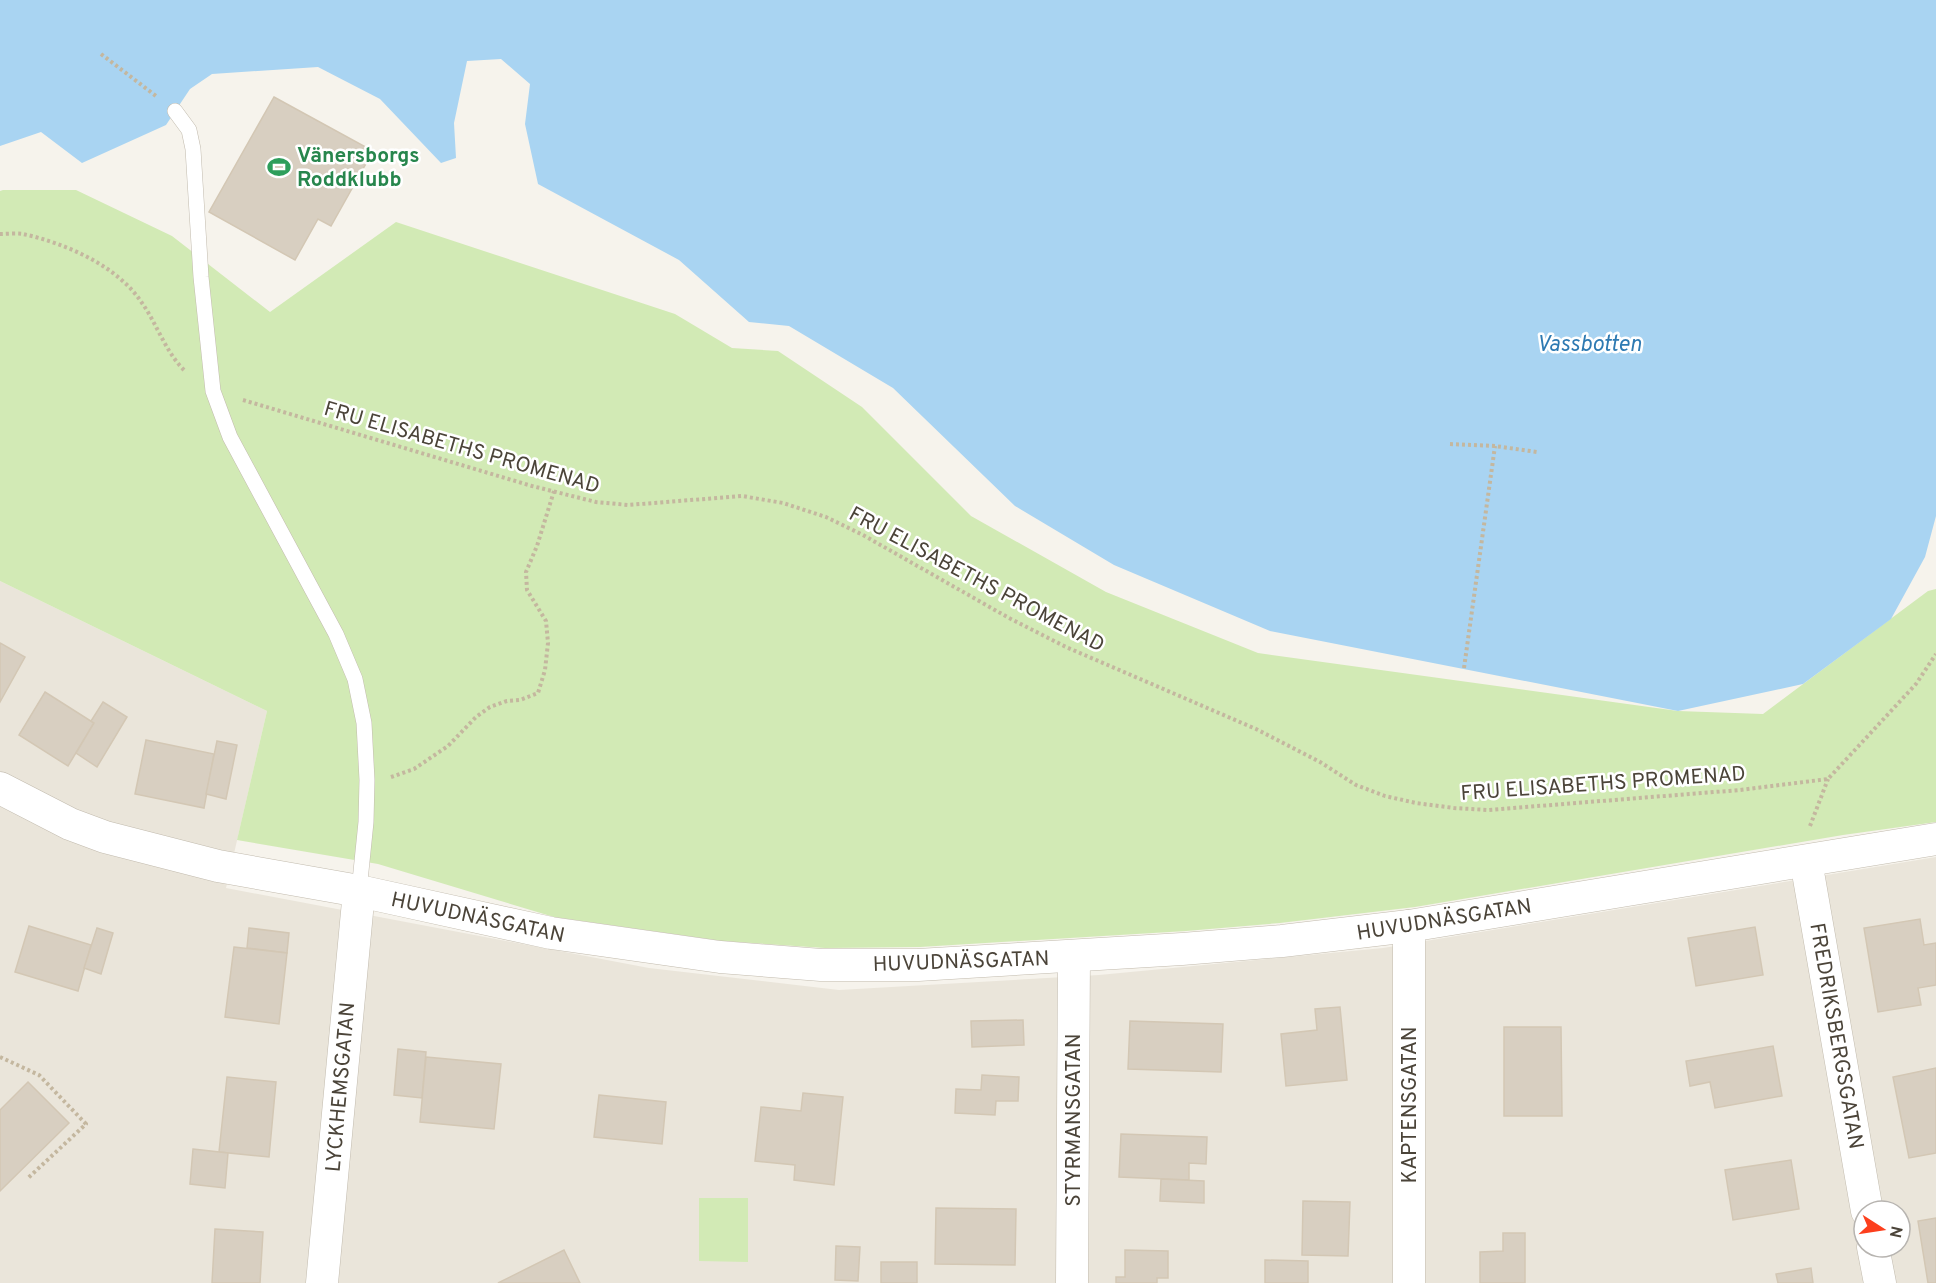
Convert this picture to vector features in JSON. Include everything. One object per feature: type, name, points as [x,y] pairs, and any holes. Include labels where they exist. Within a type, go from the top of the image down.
[{"type":"street","name":"HUVUDNÄSGATAN","points":[[0,788],[70,824],[116,840],[218,866],[358,891],[551,933],[720,957],[822,965],[918,965],[1282,941],[1409,926],[1936,838]]},
{"type":"street","name":"FREDRIKSBERGSGATAN","points":[[1806,861],[1865,1199]]},
{"type":"street","name":"LYCKHEMSGATAN","points":[[322,1283],[358,891]]},
{"type":"street","name":"KAPTENSGATAN","points":[[1409,926],[1409,1283]]},
{"type":"street","name":"STYRMANSGATAN","points":[[1072,1283],[1074,956]]},
{"type":"street","points":[[1876,1259],[1880,1283]]},
{"type":"lane","points":[[176,111],[189,130],[193,149],[201,277],[213,391],[230,437],[336,634],[355,678],[364,723],[367,780],[366,822],[358,891]]},
{"type":"path","points":[[101,54],[176,111]]},
{"type":"path","name":"FRU ELISABETHS PROMENAD","points":[[0,234],[21,234],[51,243],[90,258],[119,277],[141,301],[175,361],[191,377],[213,391],[596,502],[628,505],[742,496],[783,503],[826,517],[863,535],[1065,647],[1256,729],[1320,762],[1356,785],[1385,796],[1416,803],[1488,810],[1740,790],[1828,779]]},
{"type":"path","points":[[1450,444],[1537,452]]},
{"type":"path","points":[[1464,668],[1495,447]]},
{"type":"path","points":[[367,780],[388,778],[414,769],[448,746],[476,717],[490,707],[538,693],[545,670],[548,643],[546,621],[527,590],[526,572],[537,546],[554,491]]},
{"type":"path","points":[[1806,861],[1806,836],[1828,779],[1916,684],[1936,654]]},
{"type":"path","points":[[0,1057],[39,1075],[86,1124],[27,1179]]},
{"type":"shaded area","points":[[0,581],[267,711],[226,888],[649,968],[839,990],[1099,975],[1383,948],[1936,857],[1936,1283],[0,1283]]},
{"type":"green space","points":[[76,190],[172,236],[270,312],[396,222],[675,314],[732,348],[778,351],[862,407],[971,516],[1106,592],[1258,653],[1678,711],[1763,714],[1928,591],[1936,589],[1936,822],[1843,835],[1415,907],[1280,923],[1186,931],[920,947],[825,948],[722,941],[554,917],[378,864],[237,840],[267,711],[0,581],[0,191]]},
{"type":"green space","points":[[699,1198],[748,1198],[748,1262],[699,1261]]},
{"type":"water","name":"Vassbotten","points":[[0,0],[1936,0],[1936,516],[1925,557],[1891,619],[1803,684],[1678,711],[1270,631],[1114,565],[1015,506],[893,388],[789,326],[749,322],[679,260],[538,184],[525,124],[530,84],[501,59],[467,61],[454,123],[456,158],[441,163],[380,99],[318,67],[212,74],[190,89],[166,125],[82,163],[41,132],[0,146]]},
{"type":"building","points":[[274,97],[373,151],[331,226],[318,219],[295,260],[209,212]]},
{"type":"building","points":[[0,643],[25,657],[0,702]]},
{"type":"building","points":[[45,692],[94,723],[68,766],[19,735]]},
{"type":"building","points":[[103,702],[127,717],[97,767],[76,753],[94,723],[91,721]]},
{"type":"building","points":[[146,740],[214,754],[204,808],[135,794]]},
{"type":"building","points":[[217,741],[237,745],[226,799],[206,794]]},
{"type":"building","points":[[1920,919],[1924,945],[1936,943],[1936,985],[1918,988],[1921,1005],[1878,1012],[1864,928]]},
{"type":"building","points":[[29,926],[91,945],[78,991],[15,972]]},
{"type":"building","points":[[1755,927],[1763,975],[1696,986],[1688,938]]},
{"type":"building","points":[[97,928],[113,933],[101,974],[84,968]]},
{"type":"building","points":[[249,928],[289,933],[287,953],[247,948]]},
{"type":"building","points":[[234,947],[287,953],[279,1024],[225,1017]]},
{"type":"building","points":[[1340,1007],[1347,1080],[1286,1086],[1281,1034],[1317,1030],[1315,1009]]},
{"type":"building","points":[[1023,1020],[1024,1045],[972,1047],[971,1021]]},
{"type":"building","points":[[1130,1021],[1223,1024],[1221,1072],[1128,1069]]},
{"type":"building","points":[[1504,1027],[1561,1027],[1562,1116],[1504,1116]]},
{"type":"building","points":[[1773,1046],[1782,1096],[1715,1108],[1710,1082],[1690,1086],[1686,1061]]},
{"type":"building","points":[[398,1049],[426,1052],[422,1098],[394,1095]]},
{"type":"building","points":[[426,1057],[501,1064],[494,1129],[420,1122]]},
{"type":"building","points":[[1936,1068],[1936,1153],[1909,1158],[1893,1077]]},
{"type":"building","points":[[982,1075],[1019,1077],[1018,1101],[996,1101],[995,1115],[955,1113],[956,1089],[981,1090]]},
{"type":"building","points":[[227,1077],[276,1082],[269,1157],[219,1152]]},
{"type":"building","points":[[28,1082],[69,1123],[0,1191],[0,1110]]},
{"type":"building","points":[[803,1093],[843,1097],[834,1185],[794,1180],[795,1165],[755,1161],[761,1107],[801,1111]]},
{"type":"building","points":[[599,1095],[666,1102],[662,1144],[594,1137]]},
{"type":"building","points":[[1121,1134],[1207,1137],[1206,1164],[1189,1163],[1189,1180],[1119,1177]]},
{"type":"building","points":[[193,1149],[228,1153],[225,1188],[190,1184]]},
{"type":"building","points":[[1791,1160],[1799,1209],[1733,1220],[1725,1170]]},
{"type":"building","points":[[1161,1179],[1204,1181],[1204,1203],[1160,1201]]},
{"type":"building","points":[[1303,1201],[1350,1202],[1348,1256],[1302,1255]]},
{"type":"building","points":[[936,1208],[1016,1209],[1015,1265],[935,1264]]},
{"type":"building","points":[[1936,1218],[1936,1283],[1928,1283],[1918,1221]]},
{"type":"building","points":[[215,1229],[263,1232],[260,1283],[212,1283]]},
{"type":"building","points":[[1503,1233],[1525,1233],[1525,1283],[1480,1283],[1480,1252],[1503,1251]]},
{"type":"building","points":[[836,1246],[860,1247],[858,1281],[835,1280]]},
{"type":"building","points":[[564,1250],[580,1283],[498,1283]]},
{"type":"building","points":[[1125,1250],[1168,1251],[1168,1278],[1157,1278],[1157,1283],[1116,1283],[1116,1277],[1125,1277]]},
{"type":"building","points":[[1265,1260],[1308,1261],[1308,1283],[1265,1283]]},
{"type":"building","points":[[881,1262],[917,1262],[917,1283],[881,1283]]},
{"type":"building","points":[[1811,1268],[1813,1283],[1778,1283],[1776,1274]]},
{"type":"place","name":"Vänersborgs Roddklubb","points":[[279,167]]}]
